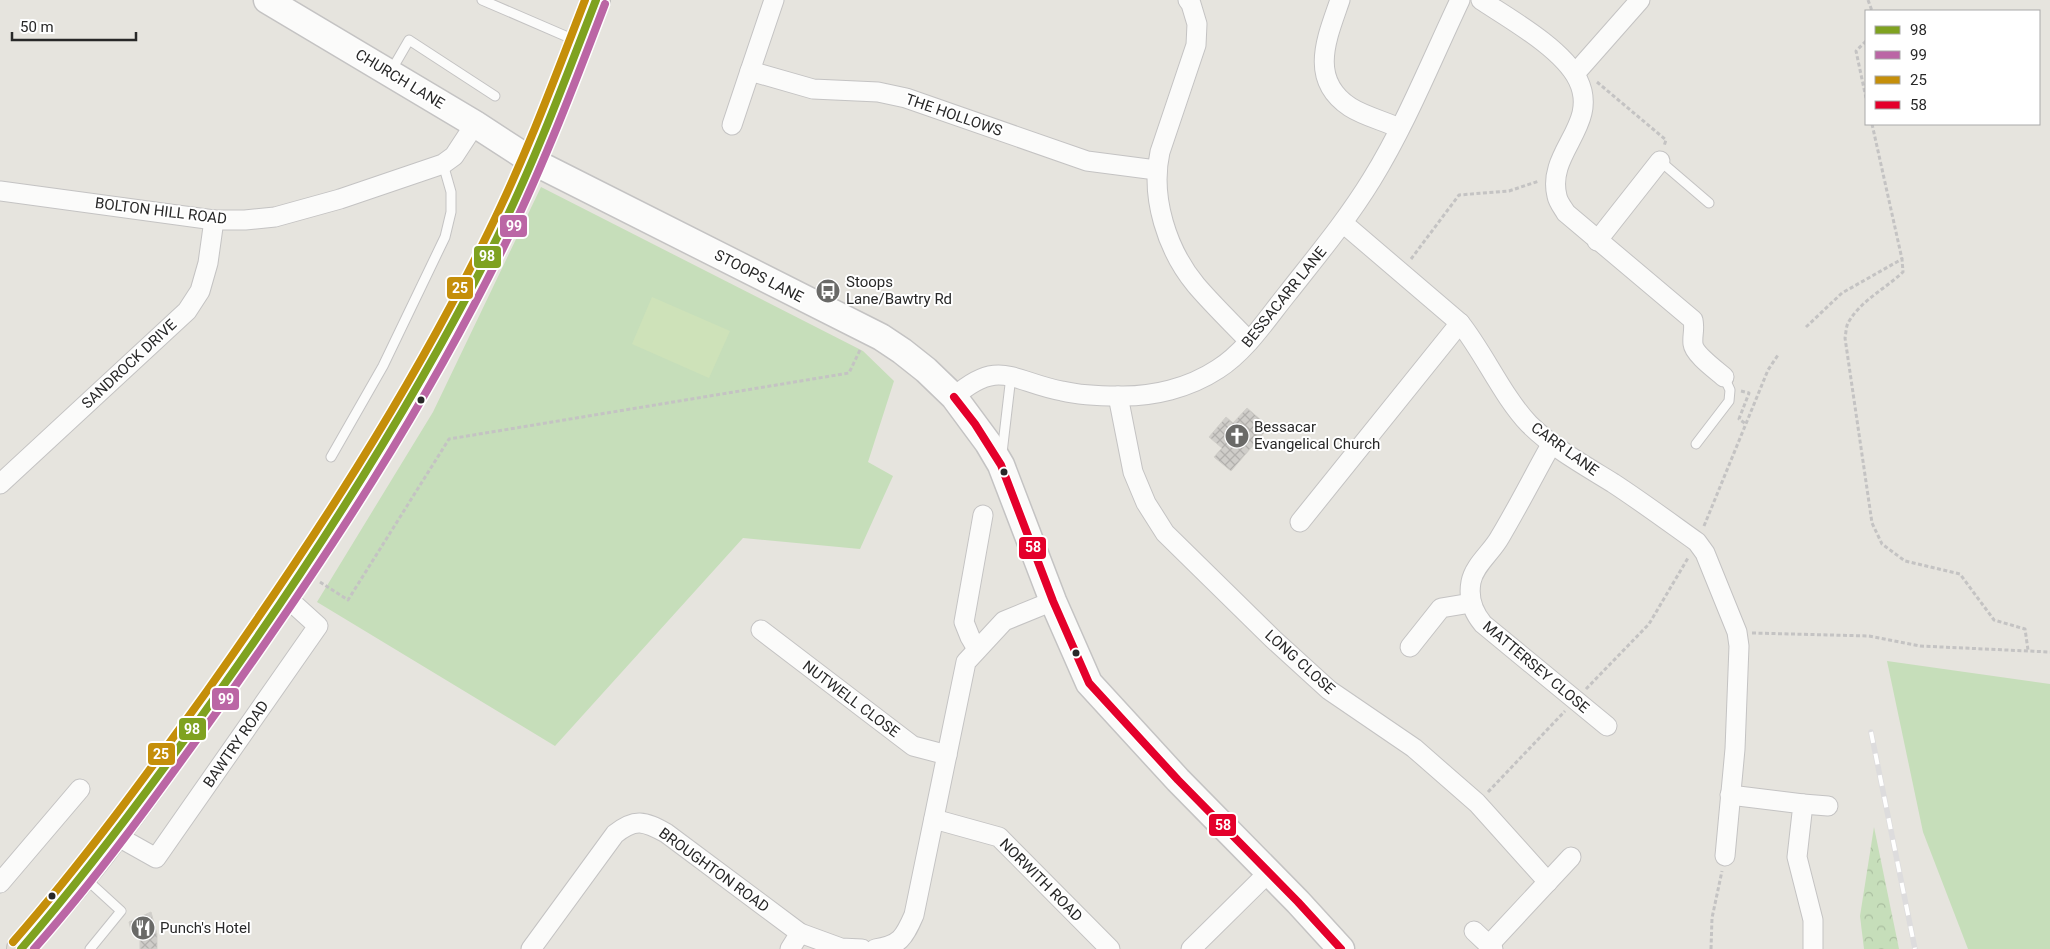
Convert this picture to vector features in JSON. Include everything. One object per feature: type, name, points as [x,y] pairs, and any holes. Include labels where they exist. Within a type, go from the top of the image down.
[{"type":"highway","points":[[21,949],[115,835],[286,597],[414,395],[497,238],[532,161],[596,0]]},
{"type":"street","name":"CHURCH LANE","points":[[266,0],[475,124],[532,161]]},
{"type":"street","points":[[732,125],[774,0]]},
{"type":"street","points":[[1188,0],[1197,24],[1196,45],[1160,152],[1156,170],[1157,192],[1165,229],[1181,262],[1195,284],[1249,342]]},
{"type":"street","points":[[1340,0],[1324,46],[1323,64],[1327,82],[1336,94],[1351,107],[1399,128]]},
{"type":"street","name":"BESSACARR LANE","points":[[954,396],[968,384],[982,376],[997,375],[1011,376],[1062,391],[1118,396],[1147,395],[1197,381],[1220,368],[1249,342],[1343,223],[1372,178],[1399,128],[1460,0]]},
{"type":"street","points":[[1481,0],[1550,48],[1577,70],[1583,93],[1583,109],[1578,128],[1558,164],[1556,176],[1557,197],[1566,213],[1692,320],[1695,330],[1693,344],[1696,352],[1724,377]]},
{"type":"street","points":[[1577,70],[1640,0]]},
{"type":"street","name":"THE HOLLOWS","points":[[750,72],[813,89],[878,92],[906,98],[1087,161],[1156,170]]},
{"type":"street","name":"BOLTON HILL ROAD","points":[[0,191],[214,220],[275,216],[340,199],[443,164],[454,156],[475,124]]},
{"type":"street","name":"STOOPS LANE","points":[[532,161],[868,331],[902,351],[954,396],[975,424],[1001,465],[1053,601],[1090,683],[1178,780],[1269,872],[1341,949]]},
{"type":"street","points":[[1597,241],[1660,161]]},
{"type":"street","name":"SANDROCK DRIVE","points":[[1,482],[187,311],[200,291],[208,264],[214,220]]},
{"type":"street","name":"CARR LANE","points":[[1343,223],[1402,271],[1460,323],[1476,342],[1517,410],[1528,423],[1552,444],[1632,496],[1697,542],[1705,553],[1737,632],[1739,646],[1738,696],[1725,856]]},
{"type":"street","points":[[1300,522],[1460,323]]},
{"type":"street","name":"LONG CLOSE","points":[[1118,396],[1133,472],[1146,503],[1165,533],[1273,639],[1329,690],[1414,748],[1477,803],[1548,882]]},
{"type":"street","points":[[1410,647],[1442,608],[1471,603],[1471,581],[1475,570],[1499,539],[1552,444]]},
{"type":"street","points":[[977,649],[964,622],[983,515]]},
{"type":"street","name":"BAWTRY ROAD","points":[[115,835],[156,858],[318,626],[286,597]]},
{"type":"street","points":[[875,949],[892,946],[906,933],[914,915],[966,662],[1004,621],[1053,601]]},
{"type":"street","name":"MATTERSEY CLOSE","points":[[1471,603],[1475,615],[1483,624],[1607,726]]},
{"type":"street","name":"NUTWELL CLOSE","points":[[761,630],[913,746],[947,755]]},
{"type":"street","points":[[0,884],[80,789]]},
{"type":"street","points":[[1730,795],[1828,806]]},
{"type":"street","points":[[1803,804],[1797,857],[1813,920],[1813,949]]},
{"type":"street","name":"NORWITH ROAD","points":[[934,819],[999,837],[1110,949]]},
{"type":"street","name":"BROUGHTON ROAD","points":[[531,949],[615,834],[624,826],[639,822],[652,826],[666,834],[800,933],[841,948],[862,949]]},
{"type":"street","points":[[1474,931],[1491,947],[1571,857]]},
{"type":"street","points":[[1191,949],[1269,872]]},
{"type":"street","points":[[790,949],[800,933]]},
{"type":"lane","points":[[482,0],[579,42]]},
{"type":"lane","points":[[390,73],[409,40],[495,96]]},
{"type":"lane","points":[[1660,161],[1709,203]]},
{"type":"lane","points":[[332,458],[383,366],[446,237],[451,212],[451,192],[443,164]]},
{"type":"lane","points":[[1001,465],[1011,376]]},
{"type":"lane","points":[[1696,444],[1729,401],[1730,390],[1724,377]]},
{"type":"lane","points":[[83,876],[122,911],[90,949]]},
{"type":"path","points":[[1865,42],[1856,51],[1865,93]]},
{"type":"path","points":[[1577,70],[1666,140],[1660,161]]},
{"type":"path","points":[[1872,125],[1903,272],[1889,285],[1860,306],[1847,324],[1845,338],[1872,523],[1882,544],[1905,561],[1960,574],[1994,620],[2025,629],[2028,650]]},
{"type":"path","points":[[1402,271],[1459,194],[1509,191],[1556,176]]},
{"type":"path","points":[[1806,327],[1842,293],[1902,260]]},
{"type":"path","points":[[303,571],[348,600],[450,438],[849,373],[868,331]]},
{"type":"path","points":[[1477,803],[1649,624],[1697,542],[1768,370],[1778,356]]},
{"type":"path","points":[[1737,632],[1869,636],[1920,646],[2050,652]]},
{"type":"path","points":[[1711,949],[1712,918],[1725,856]]},
{"type":"green space","points":[[541,187],[863,351],[894,381],[868,462],[893,476],[860,549],[743,538],[555,746],[317,602],[433,412]]},
{"type":"green space","points":[[652,297],[730,331],[709,378],[632,344]]},
{"type":"green space","points":[[1887,661],[2050,684],[2050,949],[1968,949],[1923,832]]},
{"type":"green space","points":[[1874,827],[1899,949],[1864,949],[1860,916]]},
{"type":"building","points":[[1247,408],[1269,427],[1231,471],[1214,457],[1222,448],[1209,437],[1226,417],[1233,423]]},
{"type":"building","name":"Punch's Hotel","points":[[151,912],[157,934],[157,949],[140,949],[140,931],[132,934],[129,922]]},
{"type":"railway","points":[[1871,732],[1915,949]]},
{"type":"transit line","name":"25","points":[[13,942],[89,850],[207,691],[284,580],[357,467],[426,351],[503,203],[540,117],[585,0]]},
{"type":"transit line","name":"98","points":[[21,949],[72,888],[169,761],[255,641],[366,473],[434,357],[497,238],[549,120],[596,0]]},
{"type":"transit line","name":"99","points":[[34,949],[107,860],[221,706],[299,594],[374,479],[443,361],[507,240],[559,123],[605,4]]},
{"type":"transit line","name":"58","points":[[954,397],[975,424],[1001,465],[1053,601],[1089,683],[1178,780],[1298,902],[1341,949]]},
{"type":"place","name":"Stoops Lane/Bawtry Rd","points":[[828,291]]},
{"type":"place","name":"Bessacar Evangelical Church","points":[[1237,436]]},
{"type":"place","name":"Punch's Hotel","points":[[143,928]]}]
